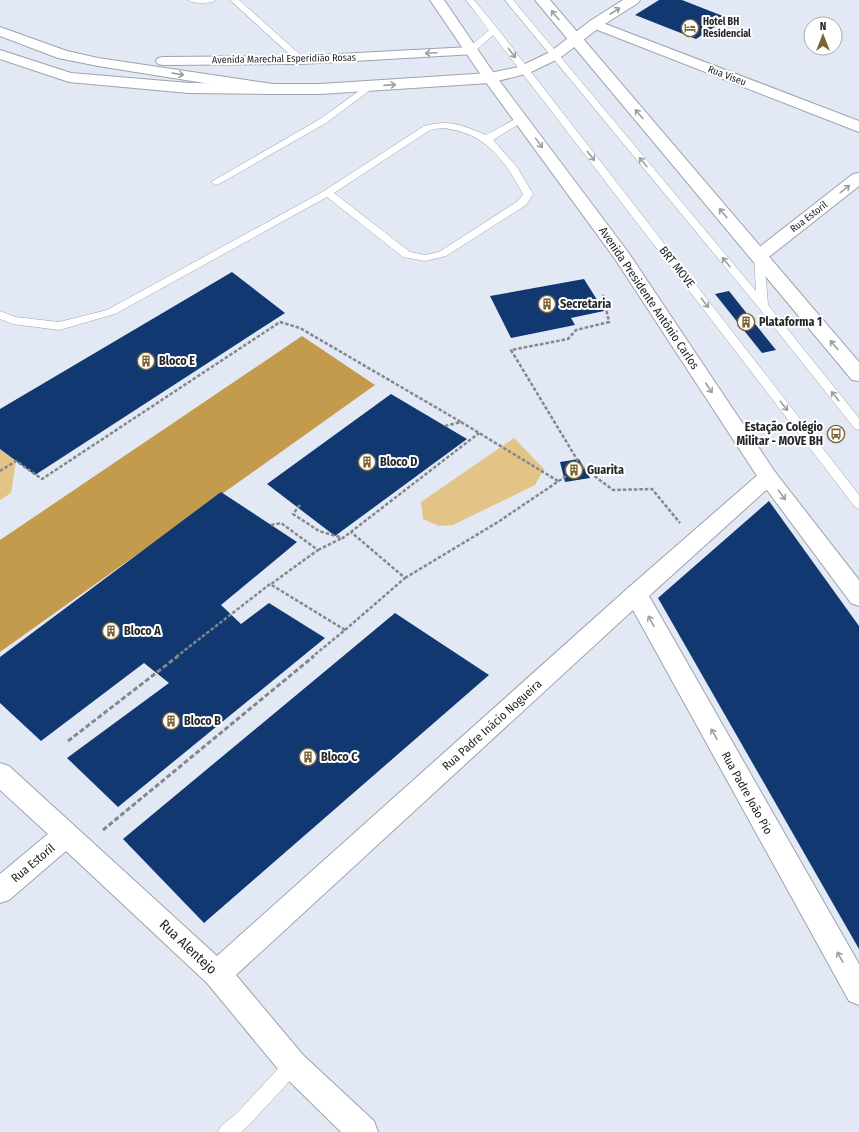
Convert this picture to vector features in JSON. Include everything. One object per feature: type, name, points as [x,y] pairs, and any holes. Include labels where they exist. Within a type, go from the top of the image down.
[{"type":"main road","name":"Avenida Presidente Antônio Carlos","points":[[437,0],[470,51],[622,256],[768,477],[859,597]]},
{"type":"main road","points":[[542,0],[859,375]]},
{"type":"main road","name":"Avenida Marechal Esperidião Rosas","points":[[0,54],[69,77],[188,88],[320,89],[490,78],[524,70],[555,55],[595,24],[633,0]]},
{"type":"main road","name":"Rua Viseu","points":[[595,24],[859,127]]},
{"type":"main road","name":"Avenida Marechal Esperidião Rosas","points":[[0,31],[63,54],[98,62],[273,89]]},
{"type":"main road","name":"Avenida Marechal Esperidião Rosas","points":[[98,62],[301,60],[470,51]]},
{"type":"main road","points":[[301,60],[289,65],[282,72],[284,79],[294,84],[320,89]]},
{"type":"main road","name":"Rua Estoril","points":[[759,256],[859,178]]},
{"type":"main road","name":"Rua Padre Inácio Nogueira","points":[[217,974],[636,594],[768,477]]},
{"type":"main road","name":"Rua Padre João Pio","points":[[636,594],[859,991]]},
{"type":"main road","name":"Rua Alentejo","points":[[0,774],[217,974],[293,1065],[363,1132]]},
{"type":"main road","name":"Rua Estoril","points":[[0,891],[74,842]]},
{"type":"lane","points":[[192,0],[212,0]]},
{"type":"lane","points":[[234,0],[301,60]]},
{"type":"lane","name":"BRT MOVE","points":[[470,0],[859,504]]},
{"type":"lane","points":[[509,0],[763,306],[859,426]]},
{"type":"lane","points":[[470,51],[494,30]]},
{"type":"lane","points":[[216,182],[323,121],[370,86]]},
{"type":"lane","points":[[487,139],[521,119]]},
{"type":"lane","points":[[0,315],[13,320],[59,326],[111,312],[328,193],[427,128],[441,125],[456,126],[487,139],[514,169],[528,194],[522,203],[442,254],[425,258],[407,255],[328,193]]},
{"type":"lane","points":[[759,256],[763,306]]},
{"type":"lane","points":[[227,1132],[243,1119],[293,1065]]},
{"type":"path","points":[[603,294],[609,322],[576,330],[568,339],[511,350],[581,466],[613,490],[652,489],[695,541]]},
{"type":"path","points":[[0,471],[16,461],[42,480],[280,322],[300,328],[480,433],[558,481]]},
{"type":"path","points":[[445,426],[461,422]]},
{"type":"path","points":[[68,741],[271,584],[318,550],[343,538],[480,433]]},
{"type":"path","points":[[74,842],[345,630],[405,578],[498,522],[581,466]]},
{"type":"path","points":[[300,505],[293,514],[319,531],[343,538]]},
{"type":"path","points":[[271,525],[281,523],[318,550]]},
{"type":"path","points":[[351,532],[405,578]]},
{"type":"path","points":[[271,584],[345,630]]},
{"type":"shaded area","points":[[302,336],[375,385],[0,652],[0,540]]},
{"type":"shaded area","points":[[514,438],[544,469],[535,485],[453,525],[439,526],[423,519],[421,502]]},
{"type":"shaded area","points":[[0,449],[16,461],[11,493],[0,500]]},
{"type":"building","name":"Hotel BH Residencial","points":[[659,0],[682,0],[728,18],[696,39],[635,15]]},
{"type":"building","name":"Bloco E","points":[[232,272],[285,313],[35,475],[0,449],[0,409]]},
{"type":"building","name":"Secretaria","points":[[584,279],[604,311],[571,318],[575,325],[511,338],[490,296]]},
{"type":"building","name":"Plataforma 1","points":[[729,291],[776,350],[762,353],[715,294]]},
{"type":"building","name":"Bloco D","points":[[391,394],[467,439],[335,536],[267,484]]},
{"type":"building","name":"Guarita","points":[[579,459],[590,478],[565,482],[560,462]]},
{"type":"building","points":[[221,492],[297,542],[221,605],[241,624],[269,603],[325,638],[118,807],[67,758],[169,683],[144,663],[41,741],[0,703],[0,657]]},
{"type":"building","points":[[769,501],[859,626],[859,949],[658,598]]},
{"type":"building","name":"Bloco C","points":[[395,613],[489,675],[204,923],[123,839]]},
{"type":"place","name":"Hotel BH Residencial","points":[[690,28]]},
{"type":"place","name":"Secretaria","points":[[547,304]]},
{"type":"place","name":"Plataforma 1","points":[[746,322]]},
{"type":"place","name":"Bloco E","points":[[146,361]]},
{"type":"place","name":"Estação Colégio Militar - MOVE BH","points":[[836,434]]},
{"type":"place","name":"Bloco D","points":[[367,462]]},
{"type":"place","name":"Guarita","points":[[574,470]]},
{"type":"place","name":"Bloco A","points":[[111,631]]},
{"type":"place","name":"Bloco B","points":[[171,721]]},
{"type":"place","name":"Bloco C","points":[[308,757]]}]
